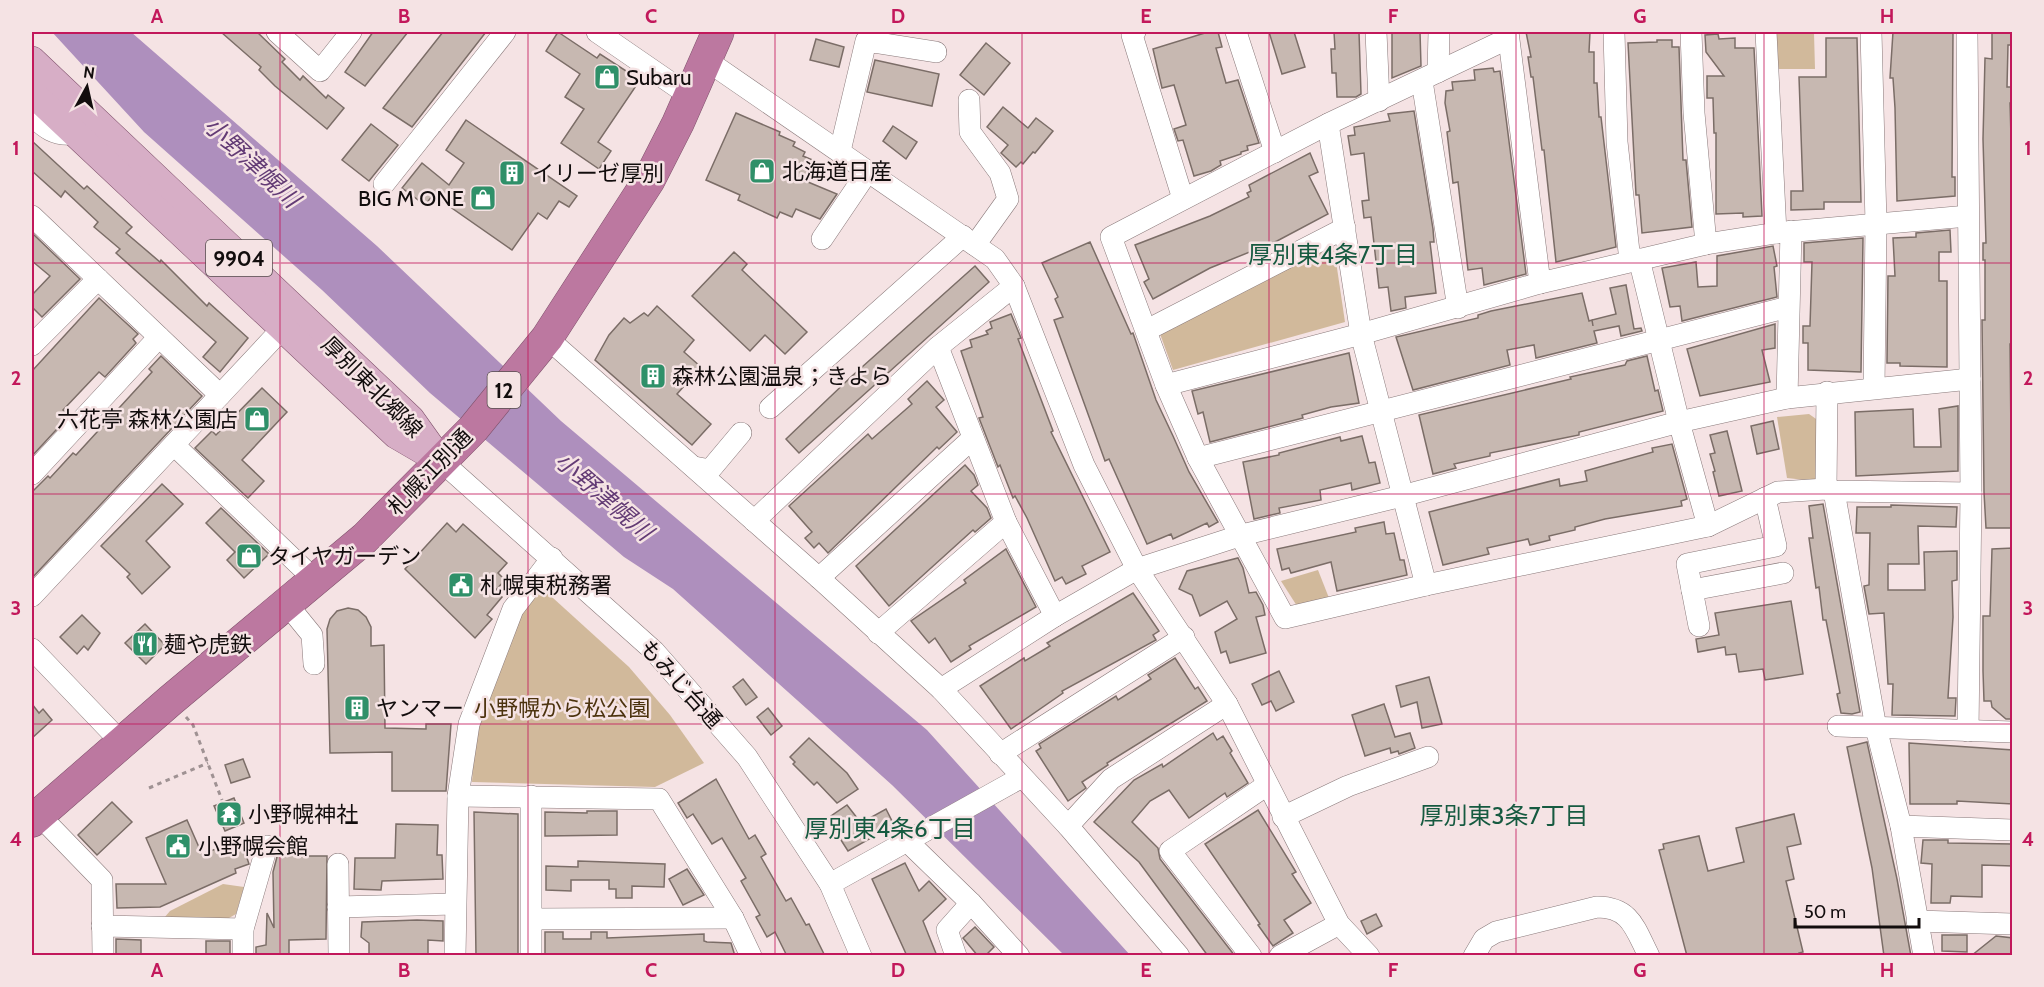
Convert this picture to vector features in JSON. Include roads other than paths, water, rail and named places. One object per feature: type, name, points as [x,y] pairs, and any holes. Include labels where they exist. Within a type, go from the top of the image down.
[{"type":"highway","name":"札幌江別通","points":[[35,818],[121,742],[365,538],[472,429],[542,345],[649,180],[718,32]]},
{"type":"main road","name":"厚別東北郷線","points":[[32,60],[411,419],[441,461]]},
{"type":"main road","name":"厚別東北郷線","points":[[32,93],[73,134],[396,435],[441,461]]},
{"type":"street","points":[[277,32],[320,71],[351,32]]},
{"type":"street","points":[[384,184],[505,32]]},
{"type":"street","points":[[597,32],[690,96]]},
{"type":"street","points":[[1135,32],[1132,36],[1135,51],[1145,75],[1183,199]]},
{"type":"street","points":[[1236,32],[1275,152]]},
{"type":"street","points":[[1376,32],[1379,101]]},
{"type":"street","points":[[1439,32],[1430,77],[1458,308]]},
{"type":"street","points":[[1614,32],[1617,142],[1635,260],[1708,526]]},
{"type":"street","points":[[1691,32],[1694,113],[1706,244]]},
{"type":"street","points":[[1766,32],[1784,232],[1788,307],[1787,398]]},
{"type":"street","points":[[1871,32],[1876,223],[1874,388]]},
{"type":"street","points":[[1967,32],[1971,493],[1968,731]]},
{"type":"street","points":[[1540,283],[1508,35],[1430,77],[1328,124],[1111,237],[1166,385],[1198,458],[1242,535],[1284,618],[1426,585],[1708,526],[1778,492],[1830,490],[1971,493]]},
{"type":"street","points":[[840,152],[866,41],[936,52]]},
{"type":"street","points":[[706,60],[995,259],[1014,286],[1084,465],[1137,569],[1227,704],[1339,924],[1369,956]]},
{"type":"street","points":[[770,408],[969,241],[1008,199],[1000,173],[970,132],[969,100]]},
{"type":"street","points":[[32,116],[48,130],[61,135],[73,134]]},
{"type":"street","points":[[1328,124],[1361,334],[1426,585]]},
{"type":"street","points":[[822,239],[868,171]]},
{"type":"street","points":[[32,216],[220,395]]},
{"type":"street","points":[[1166,385],[1458,308],[1540,283],[1706,244],[1784,232],[1968,216]]},
{"type":"street","points":[[1147,330],[1345,228]]},
{"type":"street","points":[[32,343],[98,279]]},
{"type":"street","points":[[754,520],[938,347],[1014,286]]},
{"type":"street","points":[[1198,458],[1788,307]]},
{"type":"street","points":[[32,596],[282,329]]},
{"type":"street","points":[[32,474],[159,337]]},
{"type":"street","points":[[542,345],[693,467],[941,689],[1068,826],[1179,956]]},
{"type":"street","points":[[938,347],[1006,522],[1056,616]]},
{"type":"street","points":[[941,689],[1056,616],[1137,569],[1242,535],[1402,496],[1679,422],[1787,398],[1970,378]]},
{"type":"street","points":[[1827,392],[1830,490],[1876,728],[1900,826],[1924,956]]},
{"type":"street","points":[[693,467],[710,470],[741,433]]},
{"type":"street","points":[[819,578],[973,438]]},
{"type":"street","points":[[174,445],[315,580]]},
{"type":"street","name":"もみじ台通","points":[[441,461],[654,651],[747,757],[831,884],[861,956]]},
{"type":"street","points":[[1700,626],[1687,564],[1776,546],[1765,498]]},
{"type":"street","points":[[878,633],[1006,522]]},
{"type":"street","points":[[455,956],[458,796],[469,724],[513,609],[552,558]]},
{"type":"street","points":[[1692,590],[1783,573]]},
{"type":"street","points":[[286,603],[312,635],[314,664]]},
{"type":"street","points":[[1000,754],[1184,637]]},
{"type":"street","points":[[32,650],[121,742]]},
{"type":"street","points":[[1068,826],[1112,779],[1227,704]]},
{"type":"street","points":[[1838,726],[2013,732]]},
{"type":"street","points":[[1283,817],[1348,786],[1428,757]]},
{"type":"street","points":[[831,884],[1022,777]]},
{"type":"street","points":[[1251,956],[1170,851],[1267,785]]},
{"type":"street","points":[[458,796],[659,799],[733,918],[751,956]]},
{"type":"street","points":[[531,796],[531,956]]},
{"type":"street","points":[[35,818],[102,880],[103,956]]},
{"type":"street","points":[[1900,826],[2013,830]]},
{"type":"street","points":[[908,842],[971,903],[1019,956]]},
{"type":"street","points":[[243,956],[243,929],[267,846]]},
{"type":"street","points":[[338,864],[339,956]]},
{"type":"street","points":[[956,956],[947,930],[971,903]]},
{"type":"street","points":[[338,907],[455,904]]},
{"type":"street","points":[[1474,956],[1484,939],[1496,932],[1597,906],[1611,907],[1624,914],[1633,924],[1648,956]]},
{"type":"street","points":[[531,919],[733,918]]},
{"type":"street","points":[[1917,921],[2013,924]]},
{"type":"street","points":[[1280,956],[1339,924]]},
{"type":"street","points":[[102,926],[243,929]]},
{"type":"water","name":"小野津幌川","points":[[52,32],[131,32],[377,246],[561,421],[927,730],[1130,955],[1064,955],[892,785],[673,589],[624,557],[430,393],[322,290],[144,132]]},
{"type":"place","name":"Subaru","points":[[607,77]]},
{"type":"place","name":"北海道日産","points":[[762,171]]},
{"type":"place","name":"イリーゼ厚別","points":[[512,173]]},
{"type":"place","name":"BIG M ONE","points":[[483,198]]},
{"type":"place","name":"森林公園温泉；きよら","points":[[653,376]]},
{"type":"place","name":"六花亭 森林公園店","points":[[257,419]]},
{"type":"place","name":"タイヤガーデン","points":[[249,556]]},
{"type":"place","name":"札幌東税務署","points":[[461,585]]},
{"type":"place","name":"麺や虎鉄","points":[[145,644]]},
{"type":"place","name":"ヤンマー","points":[[357,708]]},
{"type":"place","name":"小野幌神社","points":[[229,814]]},
{"type":"place","name":"小野幌会館","points":[[178,846]]},
{"type":"district","name":"厚別東4条7丁目","points":[[1333,254]]},
{"type":"district","name":"厚別東3条7丁目","points":[[1504,815]]},
{"type":"district","name":"厚別東4条6丁目","points":[[890,828]]},
{"type":"park label","name":"小野幌から松公園","points":[[562,708]]}]
